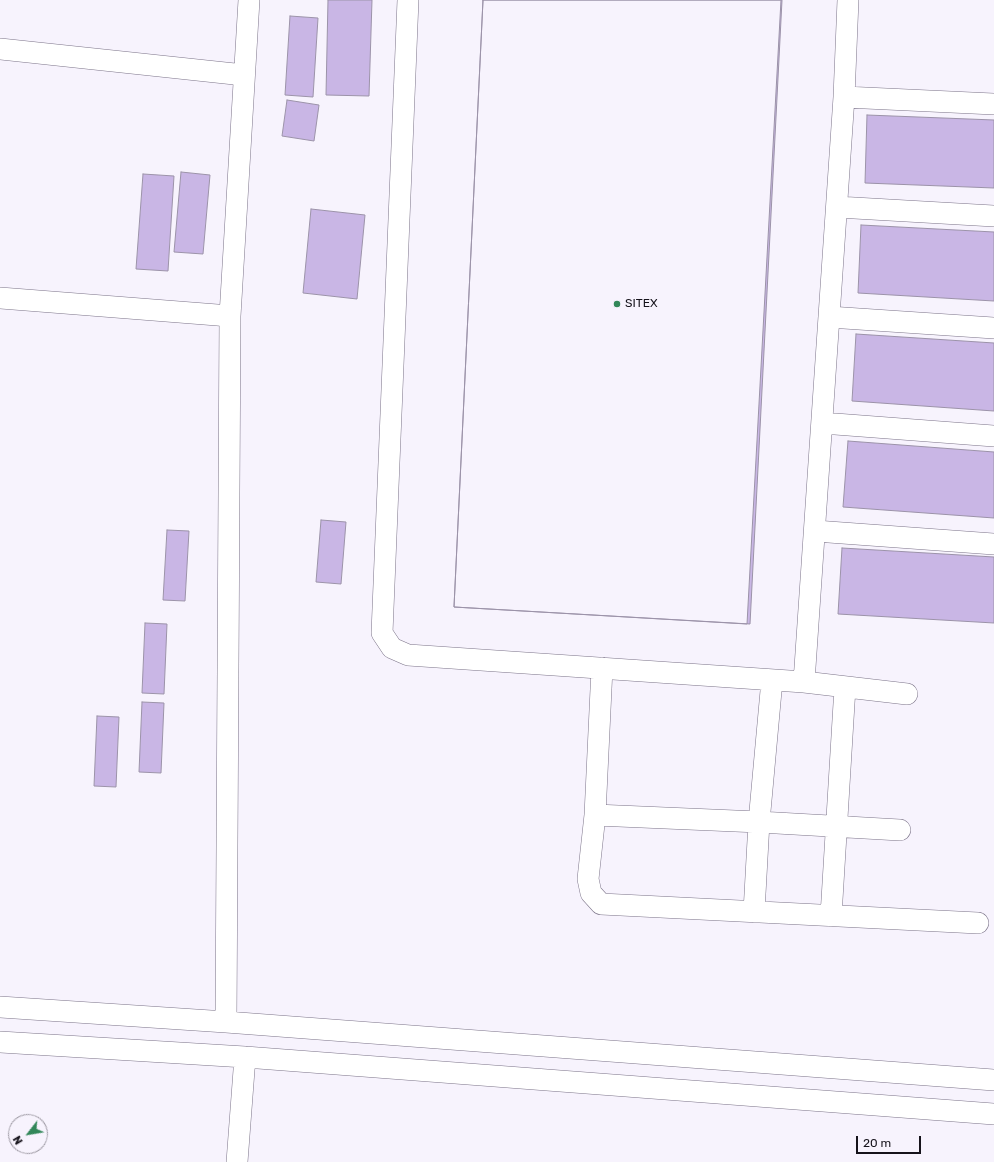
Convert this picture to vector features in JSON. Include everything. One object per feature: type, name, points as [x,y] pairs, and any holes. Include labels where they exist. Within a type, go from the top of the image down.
[{"type":"street","points":[[226,1022],[230,316],[249,0]]},
{"type":"street","points":[[408,0],[382,633],[392,648],[408,655],[804,682],[907,694]]},
{"type":"street","points":[[804,682],[837,207],[848,0]]},
{"type":"street","points":[[0,49],[244,75]]},
{"type":"street","points":[[844,97],[994,104]]},
{"type":"street","points":[[837,207],[994,216]]},
{"type":"street","points":[[0,298],[230,316]]},
{"type":"street","points":[[829,317],[994,328]]},
{"type":"street","points":[[822,423],[994,436]]},
{"type":"street","points":[[815,531],[994,544]]},
{"type":"street","points":[[602,668],[595,815],[588,879],[591,893],[601,904],[978,923]]},
{"type":"street","points":[[754,912],[759,822],[772,680]]},
{"type":"street","points":[[831,916],[846,687]]},
{"type":"street","points":[[595,815],[900,830]]},
{"type":"street","points":[[0,1007],[226,1022],[994,1080]]},
{"type":"street","points":[[0,1042],[245,1057],[994,1114]]},
{"type":"street","points":[[237,1162],[245,1057]]},
{"type":"building","points":[[328,0],[372,0],[369,96],[326,95]]},
{"type":"building","name":"SITEX","points":[[483,0],[782,0],[750,624],[454,607]]},
{"type":"building","name":"SITEX","points":[[483,0],[781,0],[747,624],[454,607]]},
{"type":"building","points":[[290,16],[318,18],[313,97],[285,95]]},
{"type":"building","points":[[287,100],[319,105],[314,141],[282,136]]},
{"type":"building","points":[[867,115],[994,120],[994,188],[865,183]]},
{"type":"building","points":[[181,172],[210,175],[203,254],[174,252]]},
{"type":"building","points":[[143,174],[174,176],[168,271],[136,269]]},
{"type":"building","points":[[311,209],[365,215],[357,299],[303,293]]},
{"type":"building","points":[[861,225],[994,232],[994,301],[858,293]]},
{"type":"building","points":[[856,334],[994,343],[994,411],[852,401]]},
{"type":"building","points":[[848,441],[994,452],[994,518],[843,507]]},
{"type":"building","points":[[321,520],[346,522],[341,584],[316,582]]},
{"type":"building","points":[[167,530],[189,531],[185,601],[163,600]]},
{"type":"building","points":[[842,548],[994,557],[994,623],[838,614]]},
{"type":"building","points":[[145,623],[167,624],[164,694],[142,693]]},
{"type":"building","points":[[142,702],[164,703],[161,773],[139,772]]},
{"type":"building","points":[[97,716],[119,717],[116,787],[94,786]]},
{"type":"place","name":"SITEX","points":[[617,304]]}]
